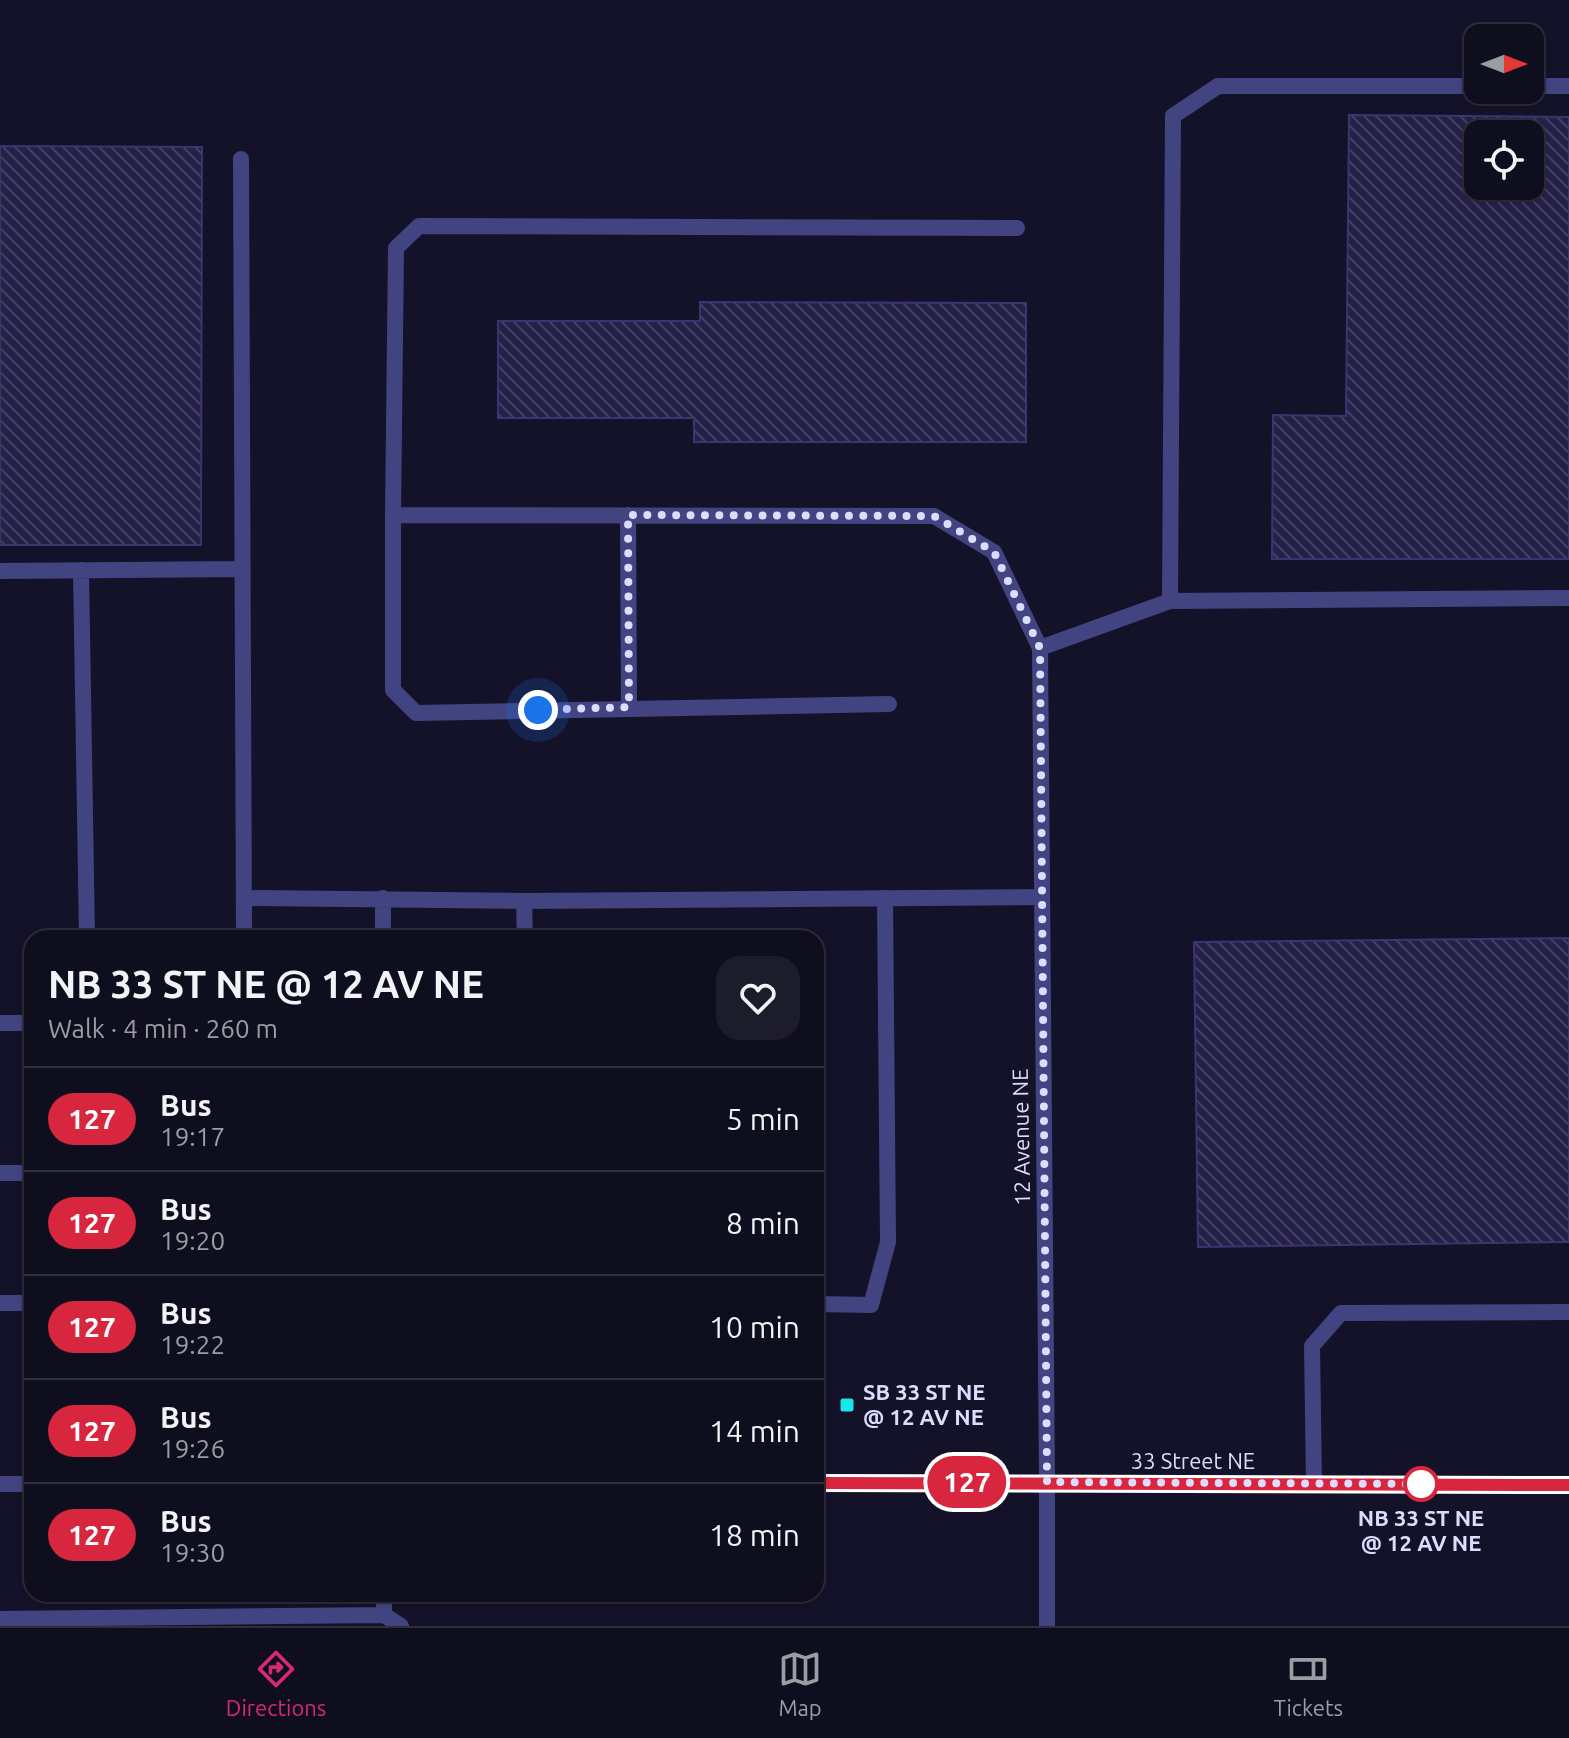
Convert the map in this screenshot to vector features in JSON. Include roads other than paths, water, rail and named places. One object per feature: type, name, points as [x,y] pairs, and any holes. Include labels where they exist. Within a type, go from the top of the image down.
[{"type":"street","points":[[1170,601],[1173,116],[1218,86],[1464,86]]},
{"type":"street","points":[[1544,86],[1569,86]]},
{"type":"street","points":[[241,159],[244,930]]},
{"type":"street","points":[[889,704],[416,713],[393,690],[396,248],[419,226],[1017,228]]},
{"type":"street","points":[[393,515],[934,516],[994,552],[1040,648],[1170,601],[1569,598]]},
{"type":"street","points":[[628,515],[629,707]]},
{"type":"street","points":[[0,571],[242,569]]},
{"type":"street","points":[[81,570],[87,930]]},
{"type":"street","name":"12 Avenue NE","points":[[1040,648],[1047,1626]]},
{"type":"street","points":[[244,898],[524,901],[1041,897]]},
{"type":"street","points":[[383,898],[383,930]]},
{"type":"street","points":[[824,1304],[871,1305],[888,1242],[885,898]]},
{"type":"street","points":[[524,901],[525,930]]},
{"type":"street","points":[[0,1023],[24,1023]]},
{"type":"street","points":[[0,1173],[24,1173]]},
{"type":"street","points":[[0,1303],[24,1303]]},
{"type":"street","points":[[1314,1484],[1312,1346],[1341,1313],[1569,1312]]},
{"type":"street","name":"33 Street NE","points":[[824,1483],[1569,1485]]},
{"type":"street","points":[[0,1484],[24,1484]]},
{"type":"street","points":[[384,1602],[384,1615]]},
{"type":"street","points":[[0,1619],[384,1615],[401,1626]]},
{"type":"place","name":"SB 33 ST NE @ 12 AV NE","points":[[847,1405]]},
{"type":"place","name":"NB 33 ST NE @ 12 AV NE","points":[[1421,1484]]}]
